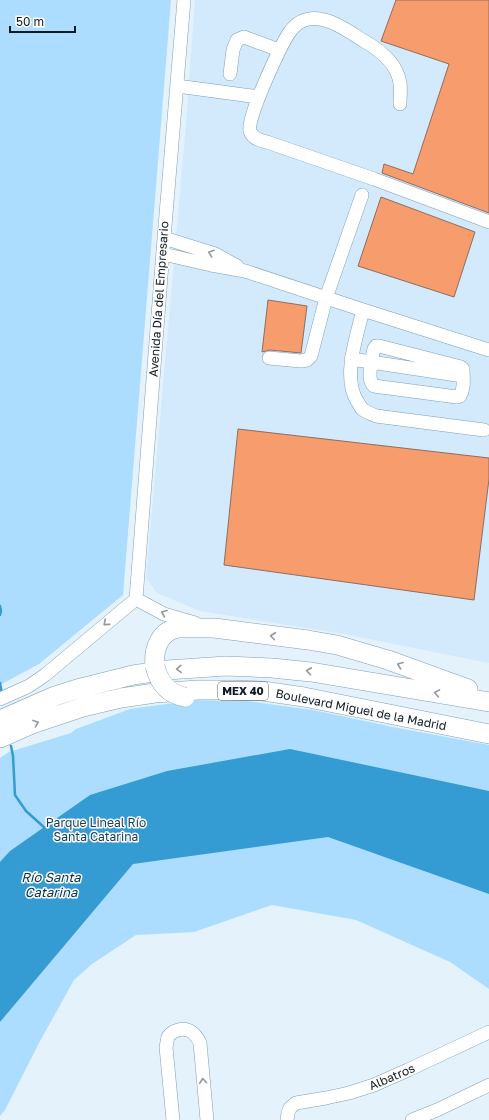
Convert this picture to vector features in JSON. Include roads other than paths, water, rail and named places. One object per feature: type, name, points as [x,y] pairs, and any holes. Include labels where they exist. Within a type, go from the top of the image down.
[{"type":"highway","points":[[454,728],[437,732],[420,732],[268,703],[177,696],[160,680],[156,672],[155,651],[160,640],[166,633],[170,630],[179,628],[214,628],[308,640],[344,646],[388,660],[489,697]]},
{"type":"highway","name":"MEX 40","points":[[0,720],[55,696],[132,675],[167,670],[226,666],[272,668],[311,672],[489,702]]},
{"type":"highway","name":"Boulevard Miguel de la Madrid","points":[[0,738],[32,724],[83,707],[121,698],[155,693],[198,690],[270,692],[304,697],[489,734]]},
{"type":"street","name":"Avenida Día del Empresario","points":[[136,599],[184,0]]},
{"type":"street","points":[[400,104],[400,83],[396,70],[387,57],[375,47],[335,24],[316,18],[306,19],[298,23],[290,32],[279,50],[259,96],[249,124],[249,130],[257,140],[267,142],[489,222]]},
{"type":"street","points":[[230,74],[233,50],[237,40],[244,37],[279,50]]},
{"type":"street","points":[[177,86],[259,96]]},
{"type":"street","points":[[268,358],[301,361],[307,360],[310,356],[326,298],[362,195]]},
{"type":"street","points":[[164,238],[216,254],[245,271]]},
{"type":"street","points":[[163,254],[245,271],[489,350]]},
{"type":"street","points":[[362,310],[351,359],[350,377],[351,388],[362,408],[376,416],[484,430]]},
{"type":"street","points":[[376,346],[379,346],[461,367],[463,376],[462,394],[457,397],[374,386],[371,383],[370,378],[372,363],[374,349],[376,346]]},
{"type":"street","points":[[351,359],[372,363]]},
{"type":"street","points":[[0,699],[28,686],[45,675],[136,599],[164,614],[214,628]]},
{"type":"street","points":[[173,1120],[166,1047],[168,1037],[174,1031],[183,1028],[191,1031],[197,1036],[200,1043],[207,1120]]},
{"type":"street","name":"Albatros","points":[[289,1114],[296,1103],[341,1095],[374,1085],[489,1032]]},
{"type":"street","points":[[412,1120],[437,1110],[489,1085]]},
{"type":"water","name":"Río Santa Catarina","points":[[290,749],[489,791],[489,894],[328,837],[133,864],[0,1022],[0,862],[10,851],[90,795],[167,771]]},
{"type":"waterway","points":[[0,606],[0,615]]},
{"type":"waterway","points":[[0,683],[2,694]]},
{"type":"waterway","points":[[11,746],[15,795],[26,811],[46,829]]},
{"type":"park label","name":"Parque Lineal Río Santa Catarina","points":[[96,830]]}]
